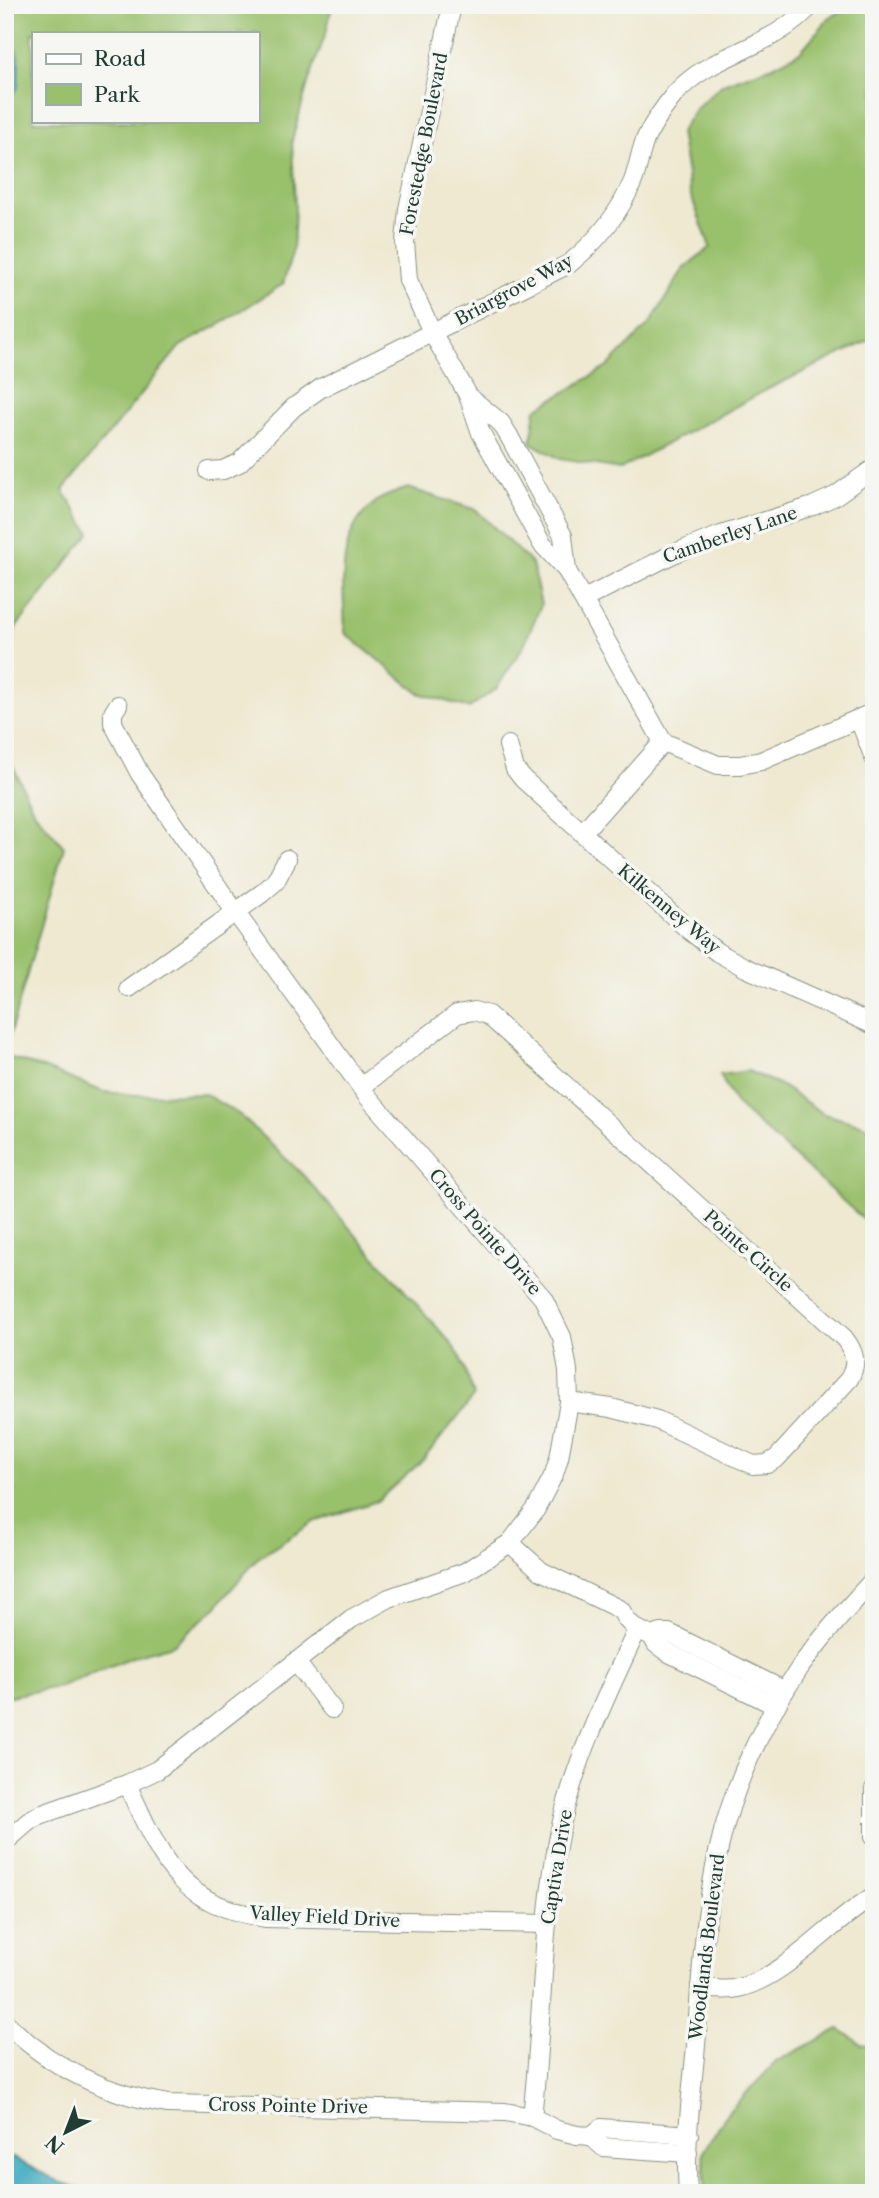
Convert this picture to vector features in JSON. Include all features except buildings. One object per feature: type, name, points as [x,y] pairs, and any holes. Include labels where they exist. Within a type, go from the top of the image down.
[{"type":"street","name":"Forestedge Boulevard","points":[[452,5],[408,209],[405,242],[408,281],[433,334],[468,395],[481,433],[534,531],[542,544],[567,571],[663,742]]},
{"type":"street","name":"Briargrove Way","points":[[209,471],[223,470],[239,463],[294,407],[321,388],[554,273],[585,251],[602,234],[616,213],[634,178],[653,124],[676,94],[704,69],[774,37],[811,5]]},
{"type":"street","name":"Camberley Lane","points":[[584,599],[675,553],[721,535],[813,506],[835,496],[874,468]]},
{"type":"street","name":"Cross Pointe Drive","points":[[5,1842],[40,1815],[127,1784],[165,1764],[369,1607],[465,1572],[510,1543],[536,1508],[554,1474],[569,1402],[570,1382],[564,1346],[542,1298],[361,1087],[236,913],[135,765],[113,723],[113,712],[118,705]]},
{"type":"street","points":[[582,833],[663,742],[718,765],[740,765],[761,761],[866,715],[874,758]]},
{"type":"street","name":"Kilkenney Way","points":[[508,745],[515,769],[523,779],[690,931],[717,952],[746,968],[874,1025]]},
{"type":"street","points":[[130,988],[236,913],[275,881],[287,859]]},
{"type":"street","name":"Pointe Circle","points":[[361,1087],[457,1014],[474,1011],[488,1015],[834,1329],[852,1349],[854,1356],[853,1372],[849,1379],[777,1458],[767,1464],[752,1465],[657,1420],[611,1408],[569,1402]]},
{"type":"street","points":[[510,1543],[541,1571],[621,1610],[626,1620],[644,1633],[669,1633],[781,1698]]},
{"type":"street","name":"Woodlands Boulevard","points":[[688,2193],[700,1987],[708,1910],[727,1816],[746,1767],[781,1698],[818,1643],[874,1579]]},
{"type":"street","name":"Captiva Drive","points":[[532,2117],[547,1924],[558,1842],[571,1790],[598,1712],[644,1633]]},
{"type":"street","points":[[296,1662],[332,1709]]},
{"type":"street","name":"Valley Field Drive","points":[[127,1784],[158,1850],[175,1874],[201,1898],[225,1909],[266,1918],[547,1924]]},
{"type":"street","points":[[874,1789],[874,1837]]},
{"type":"street","points":[[700,1987],[736,1989],[757,1983],[874,1896]]},
{"type":"street","name":"Cross Pointe Drive","points":[[5,2022],[34,2048],[66,2071],[121,2095],[145,2100],[168,2104],[505,2112],[532,2117],[557,2130],[591,2136],[601,2128],[689,2144]]},
{"type":"green space","points":[[5,5],[332,5],[327,30],[292,140],[295,209],[293,250],[283,284],[180,346],[63,490],[90,533],[15,629],[5,699],[5,105],[18,87],[19,59],[5,23]]},
{"type":"green space","points":[[856,5],[874,5],[874,338],[768,389],[620,469],[560,459],[531,443],[536,409],[607,367],[650,324],[684,268],[710,247],[690,193],[680,132],[696,108],[723,84],[773,66],[800,52],[830,17]]},
{"type":"green space","points":[[408,488],[476,510],[532,564],[541,605],[523,647],[496,689],[469,708],[419,693],[345,633],[344,561],[354,529],[363,514],[377,501]]},
{"type":"green space","points":[[5,727],[8,755],[33,810],[64,847],[5,1051]]},
{"type":"green space","points":[[5,1056],[104,1092],[136,1095],[205,1094],[240,1115],[302,1174],[449,1341],[460,1356],[474,1396],[423,1460],[377,1501],[314,1522],[258,1558],[216,1607],[173,1645],[140,1654],[58,1687],[5,1697]]},
{"type":"green space","points":[[748,1071],[780,1085],[824,1114],[874,1130],[874,1229],[735,1103],[720,1075]]},
{"type":"green space","points":[[839,2029],[861,2044],[874,2047],[874,2193],[706,2193],[703,2152],[728,2112],[777,2061]]},
{"type":"water","points":[[5,23],[19,59],[18,87],[5,105]]},
{"type":"water","points":[[5,2154],[60,2182],[94,2193],[5,2193]]}]
